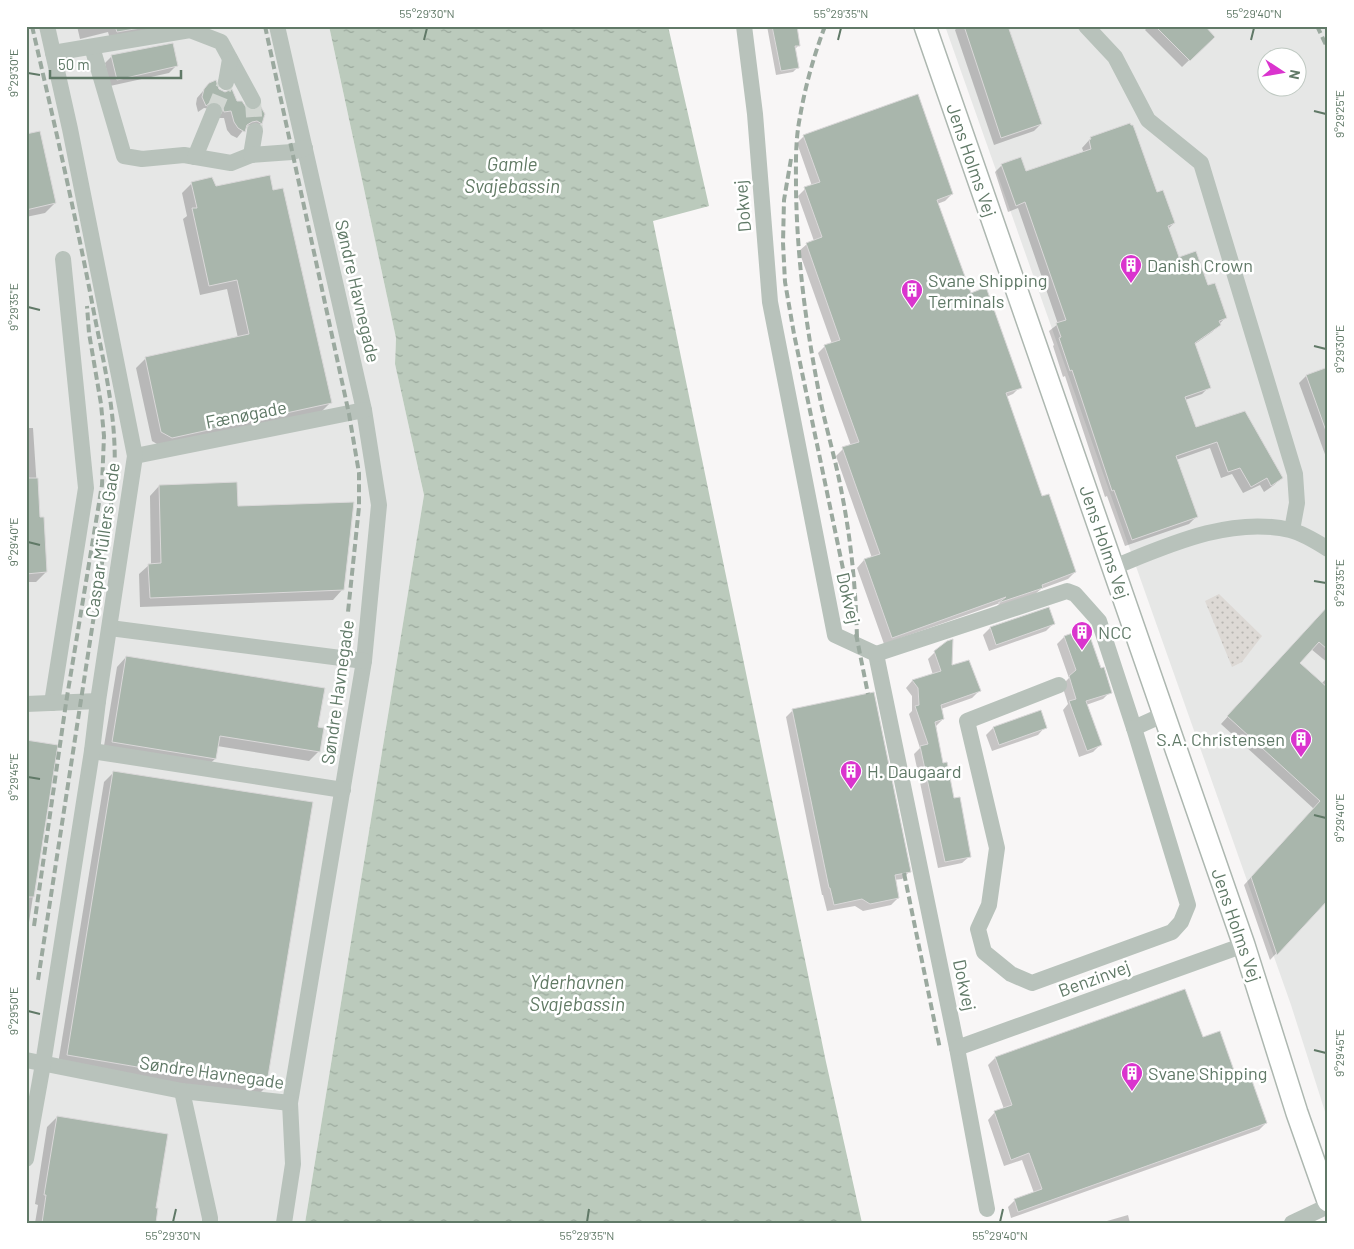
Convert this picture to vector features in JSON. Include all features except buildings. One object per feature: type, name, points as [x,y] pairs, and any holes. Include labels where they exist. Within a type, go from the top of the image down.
[{"type":"main road","name":"Jens Holms Vej","points":[[926,26],[1244,944],[1297,1113],[1328,1201]]},
{"type":"street","name":"Caspar Müllers Gade","points":[[26,1159],[43,1064],[92,751],[135,456],[70,129],[47,26]]},
{"type":"street","name":"Søndre Havnegade","points":[[26,1060],[182,1091],[290,1103],[344,790],[364,661],[379,505],[364,410],[277,26]]},
{"type":"street","name":"Dokvej","points":[[744,26],[755,114],[770,302],[835,635],[876,654],[957,1048],[987,1209]]},
{"type":"street","points":[[1086,26],[1115,56],[1148,120],[1201,163],[1295,474],[1297,503],[1292,530]]},
{"type":"street","points":[[53,53],[190,30],[221,42],[253,101]]},
{"type":"street","points":[[92,47],[124,156],[142,159],[184,155],[231,163],[251,155],[292,152],[305,148]]},
{"type":"street","points":[[226,82],[230,59]]},
{"type":"street","points":[[195,157],[214,111]]},
{"type":"street","points":[[251,155],[255,131]]},
{"type":"street","points":[[52,703],[86,488],[63,259]]},
{"type":"street","name":"Fænøgade","points":[[135,456],[364,410]]},
{"type":"street","points":[[1114,567],[1184,540],[1226,529],[1259,526],[1292,530],[1328,549]]},
{"type":"street","points":[[876,654],[1067,591],[1075,594],[1099,621],[1188,905],[1182,922],[1172,932],[1032,983],[1011,974],[984,952],[978,929],[989,906],[997,848],[967,722],[1059,685]]},
{"type":"street","points":[[110,628],[364,661]]},
{"type":"street","points":[[26,704],[98,702]]},
{"type":"street","points":[[1134,728],[1165,714]]},
{"type":"street","points":[[92,751],[344,790]]},
{"type":"street","name":"Benzinvej","points":[[957,1048],[1244,944]]},
{"type":"street","points":[[182,1091],[210,1223]]},
{"type":"street","points":[[284,1223],[293,1164],[290,1103]]},
{"type":"street","points":[[1292,1223],[1328,1206]]},
{"type":"shaded area","points":[[26,26],[329,26],[396,338],[395,364],[424,495],[305,1223],[26,1223]]},
{"type":"shaded area","points":[[945,26],[1328,26],[1328,1121],[1291,1005]]},
{"type":"shaded area","points":[[1219,594],[1262,636],[1242,662],[1232,667],[1205,601]]},
{"type":"water","name":"Yderhavnen Svajebassin","points":[[329,26],[668,26],[709,206],[653,221],[826,1062],[862,1223],[305,1223],[424,495],[395,364],[396,338]]},
{"type":"tunnel","points":[[214,111],[226,82]]},
{"type":"tunnel","points":[[253,101],[255,131]]},
{"type":"railway","points":[[32,26],[72,205],[103,359],[111,405],[115,451],[112,498],[38,980]]},
{"type":"railway","points":[[265,26],[349,414],[359,473],[359,507],[348,612]]},
{"type":"railway","points":[[825,26],[810,71],[798,126],[796,162],[797,215],[800,266],[810,343],[821,405],[839,477],[848,527],[854,583],[857,640]]},
{"type":"railway","points":[[1317,26],[1328,49]]},
{"type":"railway","points":[[791,159],[784,200],[783,243],[785,282],[794,334],[852,612]]},
{"type":"railway","points":[[34,926],[66,703],[102,485],[104,436],[101,404],[89,333],[87,306]]},
{"type":"railway","points":[[856,634],[868,694]]},
{"type":"railway","points":[[904,873],[940,1049]]},
{"type":"place","name":"Danish Crown","points":[[1131,284]]},
{"type":"place","name":"Svane Shipping Terminals","points":[[912,309]]},
{"type":"place","name":"NCC","points":[[1082,651]]},
{"type":"place","name":"S.A. Christensen","points":[[1301,758]]},
{"type":"place","name":"H. Daugaard","points":[[851,790]]},
{"type":"place","name":"Svane Shipping","points":[[1132,1092]]},
{"type":"water label","name":"Gamle Svajebassin","points":[[512,174]]}]
